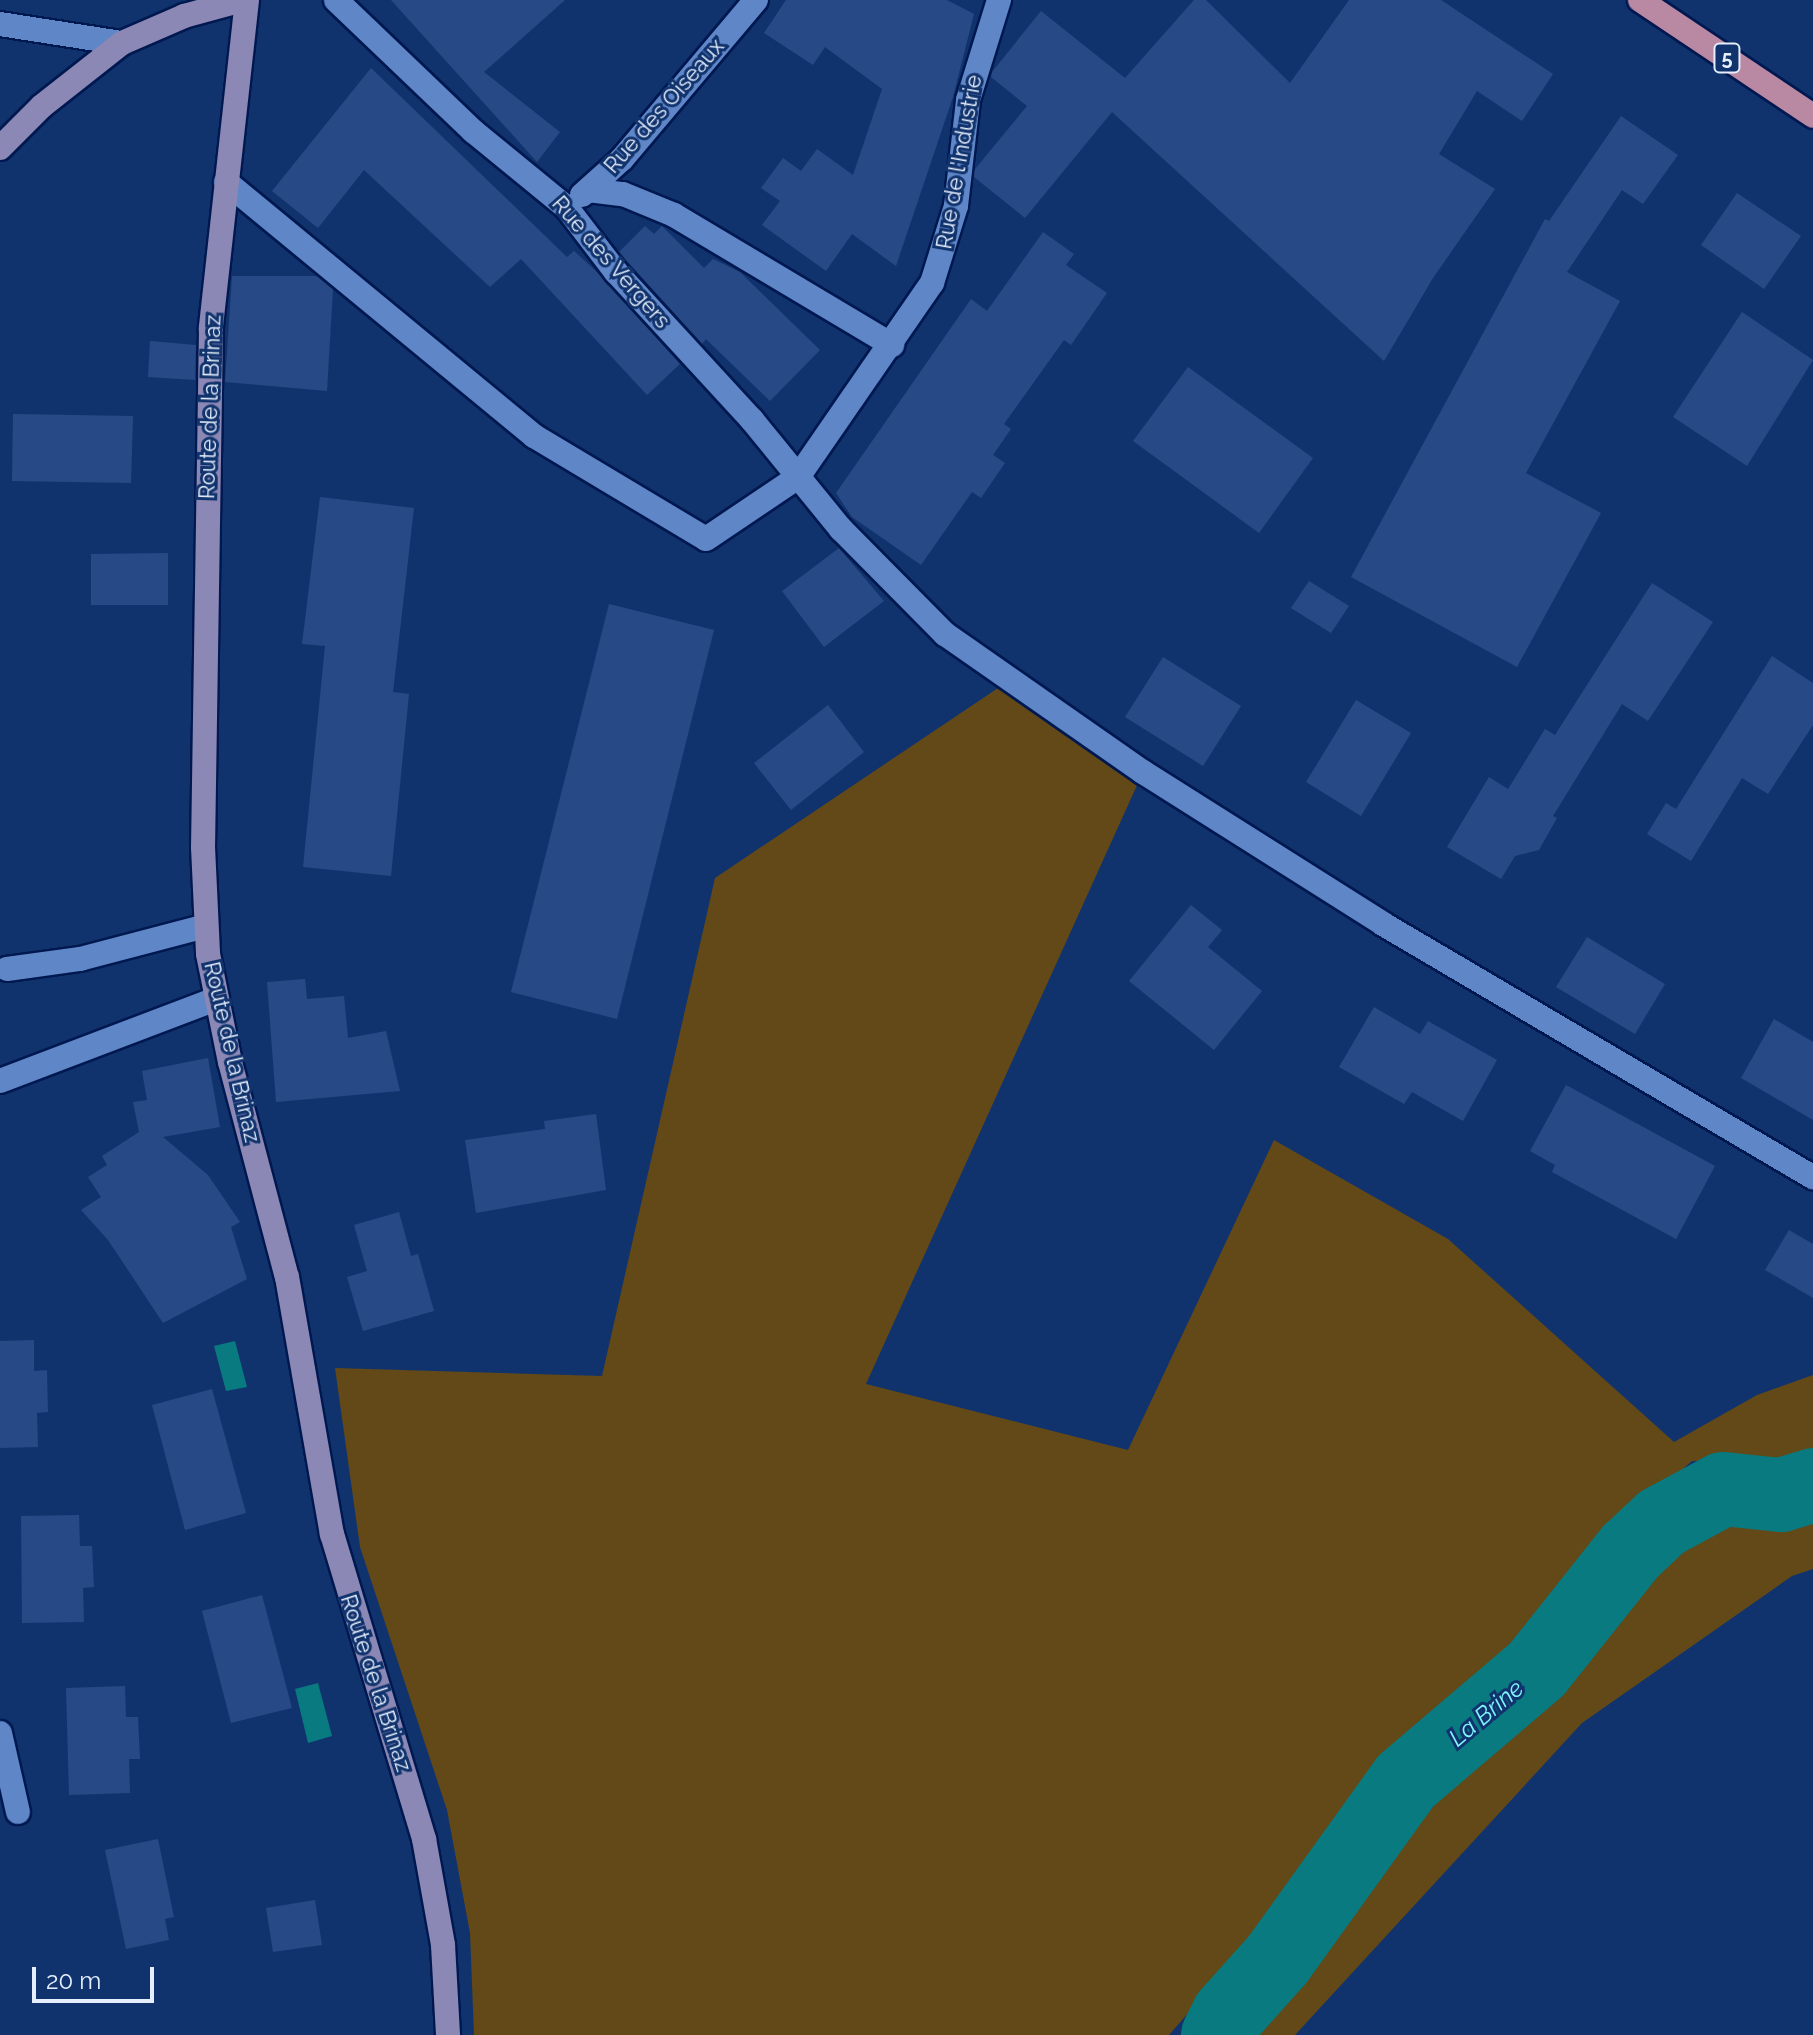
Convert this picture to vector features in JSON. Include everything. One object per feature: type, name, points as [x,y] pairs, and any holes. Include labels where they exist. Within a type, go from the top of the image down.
[{"type":"main road","name":"5","points":[[1640,0],[1813,116]]},
{"type":"street","points":[[0,148],[42,106],[122,43],[184,16],[245,0]]},
{"type":"street","name":"Route de la Brinaz","points":[[245,0],[226,182],[208,408],[206,926],[216,999],[287,1277],[332,1534],[424,1839],[443,1945],[448,2035]]},
{"type":"street","name":"Rue des Vergers","points":[[336,0],[473,131],[567,208],[616,272],[841,529],[945,634],[1073,724],[1383,924],[1813,1177]]},
{"type":"street","name":"Rue des Oiseaux","points":[[567,208],[622,159],[756,0]]},
{"type":"street","name":"Rue de l'Industrie","points":[[798,477],[892,345],[932,283],[947,248],[968,100],[999,0]]},
{"type":"street","points":[[0,24],[122,43]]},
{"type":"street","points":[[226,182],[534,436],[706,539],[798,477]]},
{"type":"street","points":[[588,190],[623,194],[674,215],[892,345]]},
{"type":"street","points":[[7,969],[80,959],[206,926]]},
{"type":"street","points":[[0,1081],[216,999]]},
{"type":"street","points":[[0,1733],[18,1812]]},
{"type":"shaded area","points":[[1010,680],[1143,772],[866,1384],[1128,1450],[1274,1140],[1448,1239],[1674,1442],[1757,1395],[1813,1375],[1813,1569],[1792,1576],[1582,1723],[1295,2035],[1235,2035],[1465,1770],[1569,1662],[1626,1582],[1745,1514],[1715,1461],[1692,1461],[1595,1546],[1169,2035],[474,2035],[470,1933],[447,1810],[360,1547],[335,1368],[602,1376],[715,878]]},
{"type":"shaded area","points":[[235,1341],[247,1387],[226,1391],[214,1346]]},
{"type":"shaded area","points":[[318,1683],[332,1736],[308,1743],[295,1689]]},
{"type":"building","points":[[391,0],[565,0],[484,72],[560,132],[537,162]]},
{"type":"building","points":[[786,0],[947,0],[974,14],[953,97],[896,266],[852,234],[826,271],[762,225],[780,201],[761,188],[783,158],[801,171],[817,149],[853,175],[882,89],[825,47],[813,65],[764,33]]},
{"type":"building","points":[[1194,0],[1206,0],[1290,83],[1349,0],[1441,0],[1553,74],[1522,121],[1477,91],[1439,154],[1495,189],[1433,278],[1384,361],[1112,112],[1025,218],[974,177],[975,169],[1027,106],[991,77],[992,72],[1041,11],[1125,78]]},
{"type":"building","points":[[371,68],[567,257],[574,251],[598,273],[680,364],[647,395],[521,259],[490,287],[364,170],[318,228],[272,191]]},
{"type":"building","points":[[1621,116],[1678,155],[1643,204],[1622,190],[1567,272],[1620,301],[1526,473],[1601,513],[1517,667],[1351,577],[1545,219],[1549,221]]},
{"type":"building","points":[[1737,193],[1801,236],[1764,289],[1701,245]]},
{"type":"building","points":[[645,226],[654,234],[662,226],[704,268],[713,259],[740,272],[820,350],[770,401],[706,339],[702,344],[619,252]]},
{"type":"building","points":[[1043,232],[1074,254],[1066,265],[1107,293],[1071,345],[1064,340],[1004,424],[1011,429],[993,455],[1005,463],[981,498],[972,492],[921,565],[852,517],[836,493],[971,299],[987,311]]},
{"type":"building","points":[[232,276],[317,276],[333,289],[327,391],[225,382]]},
{"type":"building","points":[[1742,312],[1813,360],[1747,466],[1673,417]]},
{"type":"building","points":[[150,341],[196,345],[195,380],[148,377]]},
{"type":"building","points":[[1188,367],[1313,458],[1259,533],[1133,441]]},
{"type":"building","points":[[13,414],[133,416],[131,483],[12,481]]},
{"type":"building","points":[[320,497],[414,508],[393,692],[409,694],[391,876],[303,867],[325,646],[302,644]]},
{"type":"building","points":[[839,548],[884,601],[824,647],[782,591]]},
{"type":"building","points":[[168,553],[168,605],[91,605],[91,554]]},
{"type":"building","points":[[1309,581],[1349,606],[1331,633],[1291,608]]},
{"type":"building","points":[[1652,583],[1713,622],[1648,721],[1622,704],[1553,816],[1557,818],[1539,850],[1515,856],[1501,879],[1447,847],[1489,777],[1508,789],[1545,729],[1555,735]]},
{"type":"building","points":[[609,604],[714,630],[617,1019],[511,992]]},
{"type":"building","points":[[1772,656],[1813,683],[1813,725],[1768,794],[1742,778],[1691,861],[1647,834],[1666,803],[1676,809]]},
{"type":"building","points":[[1163,657],[1241,706],[1203,766],[1125,717]]},
{"type":"building","points":[[1356,700],[1411,733],[1361,816],[1306,782]]},
{"type":"building","points":[[828,705],[864,752],[791,810],[754,763]]},
{"type":"building","points":[[1191,905],[1222,930],[1208,947],[1262,991],[1214,1050],[1129,981]]},
{"type":"building","points":[[1587,937],[1665,984],[1635,1034],[1556,987]]},
{"type":"building","points":[[305,979],[307,999],[344,996],[348,1038],[386,1031],[400,1091],[276,1102],[267,982]]},
{"type":"building","points":[[1374,1007],[1420,1034],[1428,1021],[1497,1060],[1463,1121],[1412,1092],[1404,1104],[1339,1067]]},
{"type":"building","points":[[1774,1019],[1813,1042],[1813,1120],[1741,1078]]},
{"type":"building","points":[[208,1058],[220,1127],[163,1137],[208,1175],[240,1222],[231,1227],[247,1279],[163,1323],[108,1240],[81,1210],[101,1197],[88,1177],[107,1165],[102,1156],[139,1132],[133,1102],[147,1100],[142,1071]]},
{"type":"building","points":[[1566,1085],[1715,1166],[1676,1239],[1552,1172],[1555,1165],[1530,1151]]},
{"type":"building","points":[[596,1114],[606,1190],[476,1213],[465,1140],[545,1129],[544,1121]]},
{"type":"building","points":[[399,1212],[411,1256],[418,1254],[434,1311],[363,1331],[347,1277],[367,1271],[354,1225]]},
{"type":"building","points":[[1789,1230],[1813,1244],[1813,1298],[1765,1270]]},
{"type":"building","points":[[34,1340],[34,1371],[47,1370],[48,1412],[37,1413],[38,1447],[0,1448],[0,1341]]},
{"type":"building","points":[[212,1389],[246,1513],[185,1530],[152,1405]]},
{"type":"building","points":[[79,1515],[80,1546],[92,1546],[94,1587],[83,1588],[84,1622],[22,1623],[21,1516]]},
{"type":"building","points":[[262,1595],[292,1708],[231,1723],[202,1611]]},
{"type":"building","points":[[125,1686],[126,1717],[138,1717],[140,1759],[129,1759],[130,1793],[69,1795],[66,1688]]},
{"type":"building","points":[[158,1839],[174,1917],[165,1919],[169,1940],[126,1949],[105,1850]]},
{"type":"building","points":[[315,1900],[322,1945],[273,1952],[266,1908]]},
{"type":"waterway","name":"La Brine","points":[[1218,2035],[1228,2015],[1278,1959],[1406,1781],[1537,1669],[1631,1551],[1662,1522],[1723,1489],[1781,1495],[1813,1485]]}]
